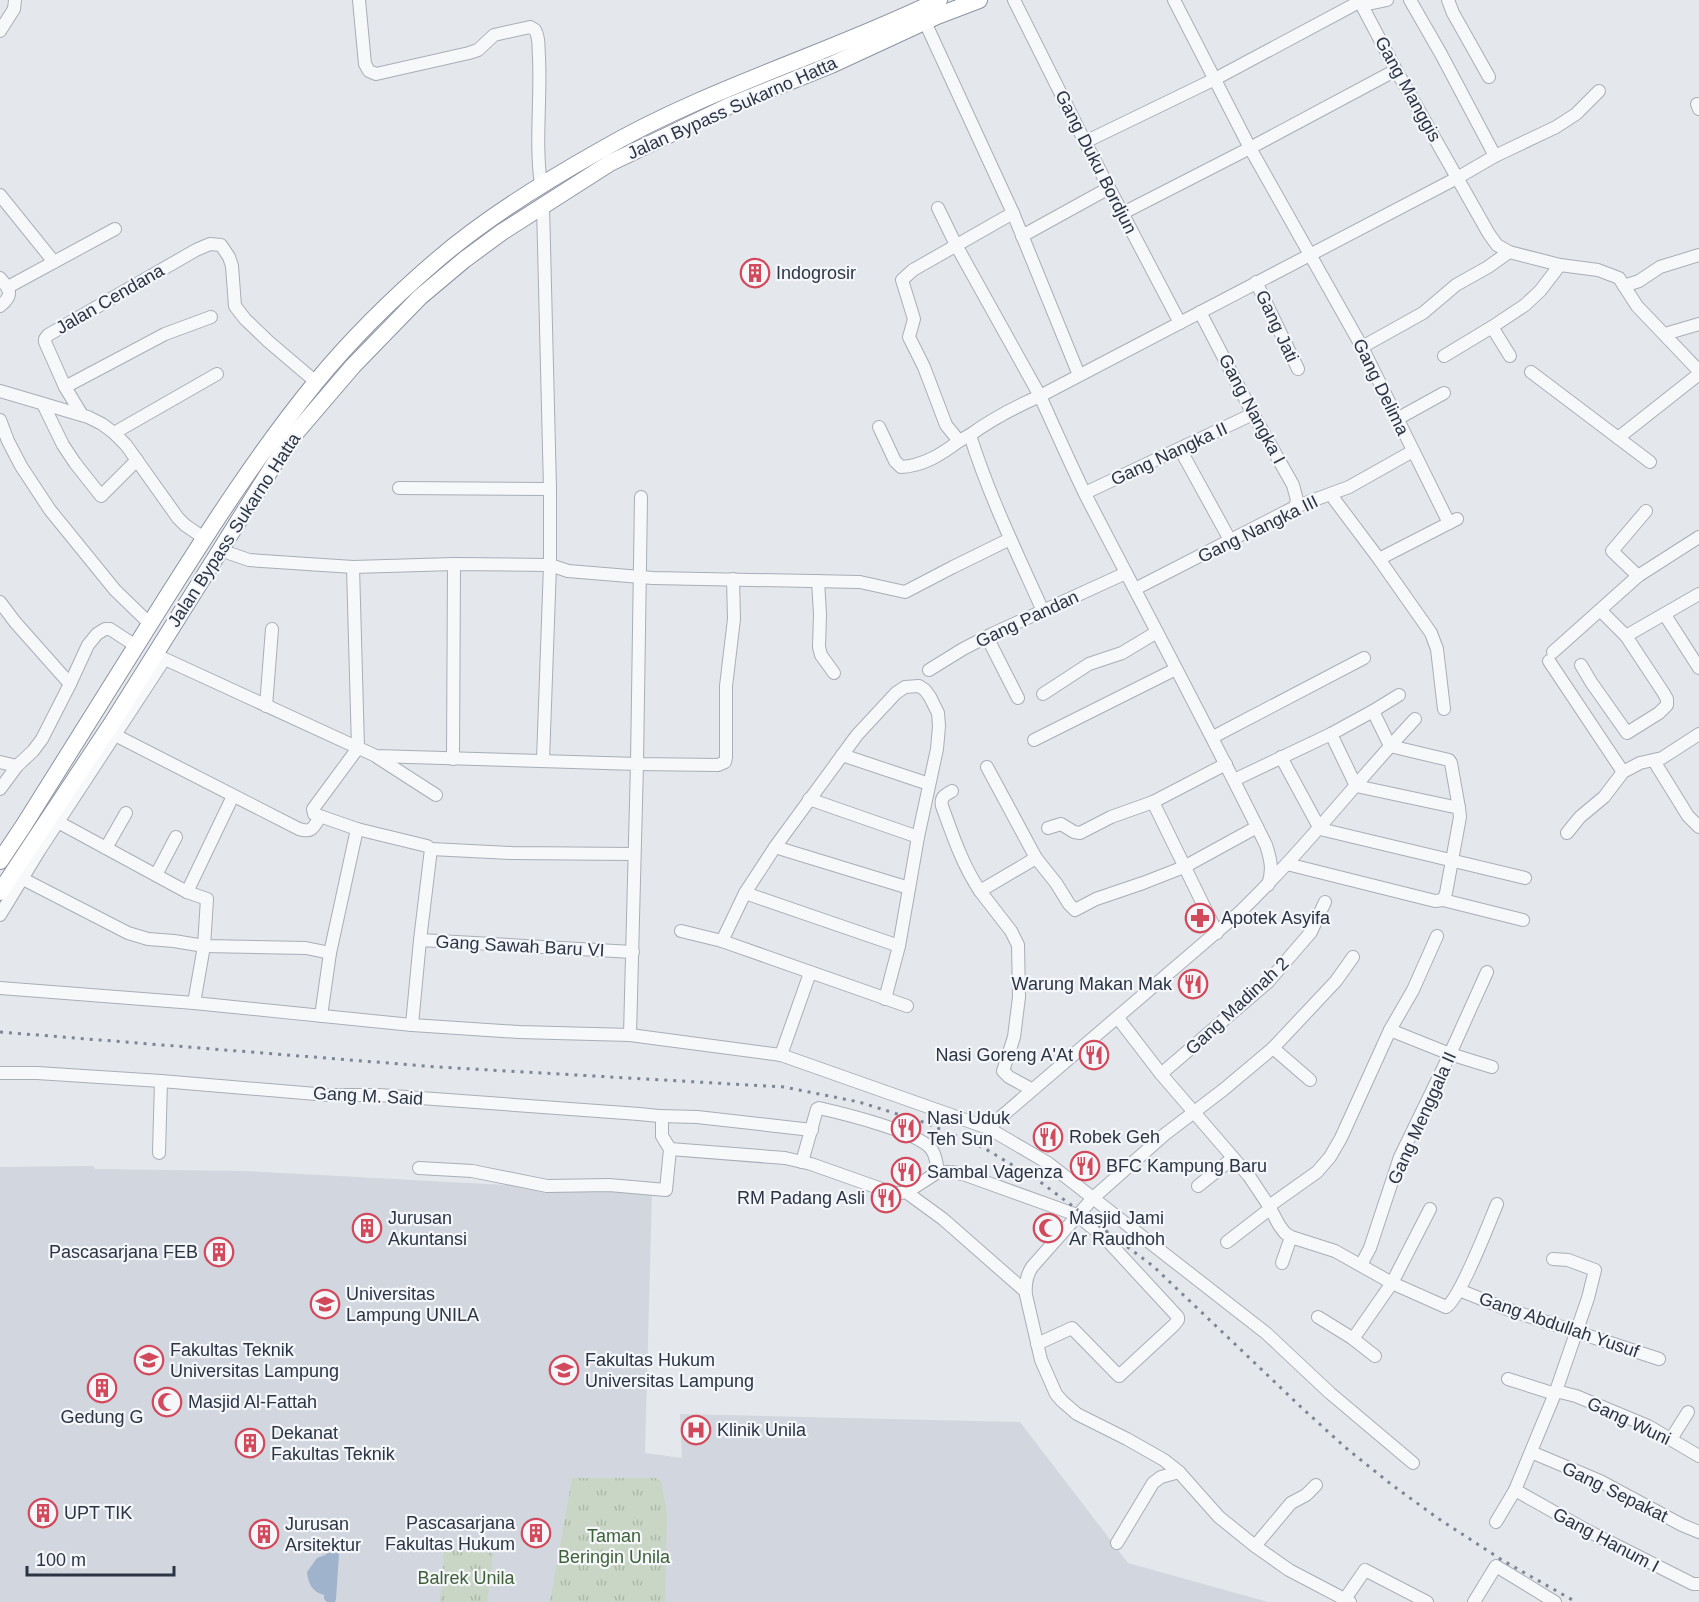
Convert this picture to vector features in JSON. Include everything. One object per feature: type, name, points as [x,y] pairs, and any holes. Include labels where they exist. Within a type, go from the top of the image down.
[{"type":"highway","name":"Jalan Bypass Sukarno Hatta","points":[[0,861],[204,538],[262,452],[332,364],[380,313],[436,260],[507,207],[541,185],[647,125],[939,0]]},
{"type":"highway","name":"Jalan Bypass Sukarno Hatta","points":[[0,892],[112,723],[159,657],[220,550],[288,442],[345,376],[420,297],[464,260],[543,205],[610,163],[729,106],[831,65],[979,0]]},
{"type":"highway","points":[[824,49],[831,65]]},
{"type":"highway","points":[[801,58],[808,74]]},
{"type":"highway","points":[[332,364],[345,376]]},
{"type":"street","points":[[0,31],[14,9],[15,0]]},
{"type":"street","points":[[359,0],[365,64],[369,71],[376,74],[469,53],[478,50],[494,35],[530,27],[535,30],[538,37],[540,80],[538,155],[541,185]]},
{"type":"street","name":"Gang Duku Bordjun","points":[[1014,0],[1180,323]]},
{"type":"street","name":"Gang Delima","points":[[1174,0],[1250,148],[1362,347],[1413,451],[1453,521],[1379,559]]},
{"type":"street","points":[[1085,142],[1215,79],[1359,1],[1368,4],[1387,0]]},
{"type":"street","points":[[1410,0],[1495,156]]},
{"type":"street","points":[[1448,0],[1489,77]]},
{"type":"street","name":"Gang Manggis","points":[[1359,1],[1493,241],[1509,252]]},
{"type":"street","points":[[925,22],[1013,213],[1079,375]]},
{"type":"street","points":[[1123,213],[1396,70]]},
{"type":"street","points":[[879,427],[895,461],[901,467],[916,465],[931,459],[990,421],[1457,178],[1495,156],[1556,127],[1576,114],[1599,90]]},
{"type":"street","points":[[1022,236],[1109,188]]},
{"type":"street","points":[[0,195],[54,262]]},
{"type":"street","points":[[543,205],[550,489],[550,565],[543,760]]},
{"type":"street","points":[[938,208],[956,245],[1040,396],[1085,493],[1213,737],[1266,845],[1272,863],[1268,885]]},
{"type":"street","points":[[1013,213],[913,270],[903,278],[902,283],[914,319],[909,333],[910,339],[924,367],[946,425],[964,438],[979,463],[1043,611]]},
{"type":"street","points":[[0,306],[8,300],[10,294],[4,283],[54,262],[115,230]]},
{"type":"street","name":"Jalan Cendana","points":[[82,415],[65,387],[45,339],[48,335],[210,244],[221,245],[230,257],[236,306],[245,319],[316,382]]},
{"type":"street","points":[[1362,347],[1422,313],[1456,285],[1509,252],[1560,266],[1598,270],[1619,278],[1637,306],[1699,372],[1618,438]]},
{"type":"street","points":[[1624,286],[1639,281],[1660,267],[1699,255]]},
{"type":"street","points":[[1444,356],[1534,298],[1560,266]]},
{"type":"street","name":"Gang Jati","points":[[1256,282],[1298,369]]},
{"type":"street","name":"Gang Nangka I","points":[[1200,312],[1293,485],[1296,492],[1295,507]]},
{"type":"street","points":[[65,387],[165,334],[211,317]]},
{"type":"street","points":[[1665,334],[1699,324]]},
{"type":"street","points":[[1492,327],[1510,356]]},
{"type":"street","points":[[1531,372],[1650,462]]},
{"type":"street","points":[[114,433],[217,374]]},
{"type":"street","points":[[0,391],[82,415],[102,424],[114,433],[137,460],[184,525],[204,538]]},
{"type":"street","points":[[1397,419],[1444,393]]},
{"type":"street","points":[[43,404],[63,445],[101,496],[137,460]]},
{"type":"street","name":"Gang Nangka II","points":[[1085,493],[1253,414]]},
{"type":"street","points":[[0,420],[21,466],[50,510],[115,590],[150,624]]},
{"type":"street","points":[[1180,449],[1230,540]]},
{"type":"street","name":"Gang Nangka III","points":[[1135,589],[1295,507],[1349,487],[1413,451]]},
{"type":"street","points":[[399,488],[550,489]]},
{"type":"street","points":[[1330,495],[1431,633],[1437,649],[1444,709]]},
{"type":"street","points":[[630,1035],[641,496]]},
{"type":"street","points":[[1638,576],[1612,551],[1646,511]]},
{"type":"street","points":[[1623,772],[1551,656],[1638,576],[1699,537]]},
{"type":"street","points":[[220,550],[249,560],[353,567],[454,564],[550,565],[568,572],[653,578],[860,582],[905,592],[1010,539]]},
{"type":"street","points":[[453,759],[454,564]]},
{"type":"street","points":[[353,567],[358,748],[313,809],[314,814],[357,829],[431,849],[512,854],[634,854]]},
{"type":"street","name":"Gang Pandan","points":[[929,670],[987,637],[1126,573]]},
{"type":"street","points":[[376,756],[637,764],[718,765],[725,762],[726,686],[734,619],[733,579]]},
{"type":"street","points":[[818,581],[819,647],[821,655],[834,673]]},
{"type":"street","points":[[1626,636],[1699,594]]},
{"type":"street","points":[[0,602],[70,684]]},
{"type":"street","points":[[1581,665],[1627,733],[1659,713],[1667,705],[1667,699],[1626,636],[1603,613]]},
{"type":"street","points":[[1665,615],[1699,668]]},
{"type":"street","points":[[266,706],[272,629]]},
{"type":"street","points":[[0,789],[42,739],[88,645],[100,631],[111,630],[136,646]]},
{"type":"street","points":[[1043,694],[1089,664],[1122,653],[1157,632]]},
{"type":"street","points":[[987,637],[1018,698]]},
{"type":"street","points":[[0,915],[115,735],[159,657],[376,756],[436,795]]},
{"type":"street","points":[[1213,737],[1364,658]]},
{"type":"street","points":[[1034,740],[1176,669]]},
{"type":"street","points":[[722,941],[745,893],[775,847],[857,735],[896,693],[905,687],[919,687],[925,690],[938,713],[937,749],[918,837],[899,946],[885,999]]},
{"type":"street","points":[[1234,780],[1331,734],[1399,695]]},
{"type":"street","points":[[1373,711],[1390,746]]},
{"type":"street","points":[[987,1128],[1217,933],[1268,885],[1415,719]]},
{"type":"street","points":[[1331,734],[1356,786]]},
{"type":"street","points":[[1567,833],[1580,817],[1604,798],[1623,772],[1674,752],[1699,734]]},
{"type":"street","points":[[115,735],[298,829],[306,831],[314,827],[320,817]]},
{"type":"street","points":[[1390,746],[1449,760],[1451,763],[1460,817],[1443,900]]},
{"type":"street","points":[[842,755],[929,784]]},
{"type":"street","points":[[1281,757],[1320,828],[1525,878]]},
{"type":"street","points":[[1654,761],[1688,816],[1699,827]]},
{"type":"street","points":[[0,762],[17,766]]},
{"type":"street","points":[[1048,828],[1061,824],[1080,833],[1111,817],[1153,802],[1226,764]]},
{"type":"street","points":[[987,767],[1036,858],[1075,909],[1184,867],[1257,827]]},
{"type":"street","points":[[1356,786],[1459,808]]},
{"type":"street","points":[[952,791],[941,801],[962,860],[980,891],[1011,931],[1018,945],[1019,997],[1014,1037],[1004,1071],[1009,1077],[1031,1089]]},
{"type":"street","points":[[187,892],[233,796]]},
{"type":"street","points":[[809,799],[918,837]]},
{"type":"street","points":[[1153,802],[1217,933]]},
{"type":"street","points":[[106,848],[126,813]]},
{"type":"street","points":[[58,822],[187,892],[207,899],[204,946],[194,1003]]},
{"type":"street","points":[[321,1016],[330,952],[357,829]]},
{"type":"street","points":[[156,875],[176,837]]},
{"type":"street","points":[[775,847],[909,888]]},
{"type":"street","points":[[420,940],[431,849]]},
{"type":"street","points":[[980,891],[1036,858]]},
{"type":"street","points":[[1287,864],[1522,920]]},
{"type":"street","points":[[22,879],[128,933],[148,939],[204,946],[306,948],[330,952]]},
{"type":"street","points":[[745,893],[899,946]]},
{"type":"street","name":"Gang Madinah 2","points":[[1161,1074],[1268,982],[1311,932],[1325,902]]},
{"type":"street","points":[[681,931],[722,941],[907,1006]]},
{"type":"street","points":[[1227,1242],[1317,1172],[1330,1157],[1341,1138],[1390,1030],[1413,990],[1437,936]]},
{"type":"street","name":"Gang Sawah Baru VI","points":[[412,1025],[420,940],[633,952]]},
{"type":"street","points":[[1353,957],[1336,981],[1273,1048],[1164,1135],[1093,1198],[1032,1267],[1026,1280],[1025,1292],[1041,1360],[1056,1394],[1077,1414],[1164,1460],[1179,1472],[1220,1516],[1255,1546],[1289,1570],[1347,1601],[1365,1570],[1427,1602]]},
{"type":"street","name":"Gang Menggala II","points":[[1361,1265],[1370,1248],[1400,1157],[1487,972]]},
{"type":"street","points":[[781,1055],[810,973]]},
{"type":"street","points":[[0,988],[194,1003],[412,1025],[519,1032],[630,1035],[781,1055],[987,1128],[1048,1163],[1266,1333],[1330,1393],[1413,1463]]},
{"type":"street","points":[[1118,1018],[1161,1074],[1249,1176],[1279,1225],[1291,1237],[1335,1251],[1392,1283],[1444,1307],[1448,1306],[1459,1290],[1497,1204]]},
{"type":"street","points":[[1390,1030],[1450,1054],[1492,1067]]},
{"type":"street","points":[[1273,1048],[1310,1080]]},
{"type":"street","name":"Gang M. Said","points":[[0,1073],[37,1073],[328,1095],[380,1095],[697,1117],[812,1130]]},
{"type":"street","points":[[159,1154],[161,1081]]},
{"type":"street","points":[[802,1162],[817,1108],[819,1108],[869,1120],[915,1138],[933,1150],[938,1172]]},
{"type":"street","points":[[419,1168],[472,1171],[547,1186],[609,1185],[666,1190],[670,1149],[662,1136],[662,1119],[659,1116]]},
{"type":"street","points":[[670,1149],[785,1158],[811,1164],[893,1193],[906,1192],[938,1172],[963,1174],[1077,1215],[1122,1256],[1178,1317],[1174,1325],[1119,1376],[1072,1328],[1037,1344]]},
{"type":"street","points":[[1198,1186],[1233,1158]]},
{"type":"street","points":[[906,1192],[943,1219],[1025,1292]]},
{"type":"street","points":[[1352,1338],[1359,1332],[1392,1283],[1430,1209]]},
{"type":"street","points":[[1282,1263],[1291,1237]]},
{"type":"street","points":[[1496,1522],[1515,1490],[1556,1392],[1588,1298],[1595,1270],[1568,1260],[1553,1259]]},
{"type":"street","name":"Gang Abdullah Yusuf","points":[[1459,1290],[1575,1333],[1659,1359]]},
{"type":"street","points":[[1318,1317],[1352,1338],[1375,1356]]},
{"type":"street","name":"Gang Wuni","points":[[1508,1379],[1576,1396],[1611,1410],[1648,1426],[1699,1456]]},
{"type":"street","points":[[1671,1439],[1688,1412]]},
{"type":"street","name":"Gang Sepakat","points":[[1531,1452],[1600,1481],[1699,1532]]},
{"type":"street","points":[[1117,1543],[1153,1483],[1161,1477],[1179,1472]]},
{"type":"street","points":[[1255,1546],[1291,1503],[1306,1495],[1316,1485]]},
{"type":"street","name":"Gang Hanum I","points":[[1515,1490],[1588,1531],[1693,1584],[1699,1584]]},
{"type":"street","points":[[1474,1602],[1496,1566],[1555,1602]]},
{"type":"shaded area","name":"Universitas Lampung UNILA","points":[[93,1166],[95,1169],[245,1171],[652,1193],[645,1453],[682,1458],[680,1414],[1020,1422],[1128,1563],[1268,1602],[0,1602],[0,1167]]},
{"type":"green space","name":"Taman Beringin Unila","points":[[572,1478],[656,1478],[661,1482],[667,1513],[665,1602],[550,1602]]},
{"type":"green space","name":"Balrek Unila","points":[[444,1550],[493,1553],[487,1602],[440,1602]]},
{"type":"water","points":[[331,1549],[339,1554],[336,1599],[335,1602],[327,1602],[324,1595],[314,1589],[310,1583],[307,1572],[317,1558],[325,1555]]},
{"type":"railway","points":[[0,1032],[438,1067],[784,1087],[859,1102],[926,1123],[984,1148],[1039,1181],[1153,1266],[1302,1408],[1392,1485],[1502,1560],[1576,1602]]},
{"type":"place","name":"Indogrosir","points":[[755,273]]},
{"type":"place","name":"Apotek Asyifa","points":[[1200,918]]},
{"type":"place","name":"Warung Makan Mak","points":[[1193,984]]},
{"type":"place","name":"Nasi Goreng A'At","points":[[1094,1055]]},
{"type":"place","name":"Nasi Uduk Teh Sun","points":[[906,1128]]},
{"type":"place","name":"Robek Geh","points":[[1048,1137]]},
{"type":"place","name":"BFC Kampung Baru","points":[[1085,1166]]},
{"type":"place","name":"Sambal Vagenza","points":[[906,1172]]},
{"type":"place","name":"RM Padang Asli","points":[[886,1198]]},
{"type":"place","name":"Jurusan Akuntansi","points":[[367,1228]]},
{"type":"place","name":"Masjid Jami Ar Raudhoh","points":[[1048,1228]]},
{"type":"place","name":"Pascasarjana FEB","points":[[219,1252]]},
{"type":"place","name":"Universitas Lampung UNILA","points":[[325,1304]]},
{"type":"place","name":"Fakultas Teknik Universitas Lampung","points":[[149,1360]]},
{"type":"place","name":"Fakultas Hukum Universitas Lampung","points":[[564,1370]]},
{"type":"place","name":"Gedung G","points":[[102,1388]]},
{"type":"place","name":"Masjid Al-Fattah","points":[[167,1402]]},
{"type":"place","name":"Klinik Unila","points":[[696,1430]]},
{"type":"place","name":"Dekanat Fakultas Teknik","points":[[250,1443]]},
{"type":"place","name":"UPT TIK","points":[[43,1513]]},
{"type":"place","name":"Pascasarjana Fakultas Hukum","points":[[536,1533]]},
{"type":"place","name":"Jurusan Arsitektur","points":[[264,1534]]}]
